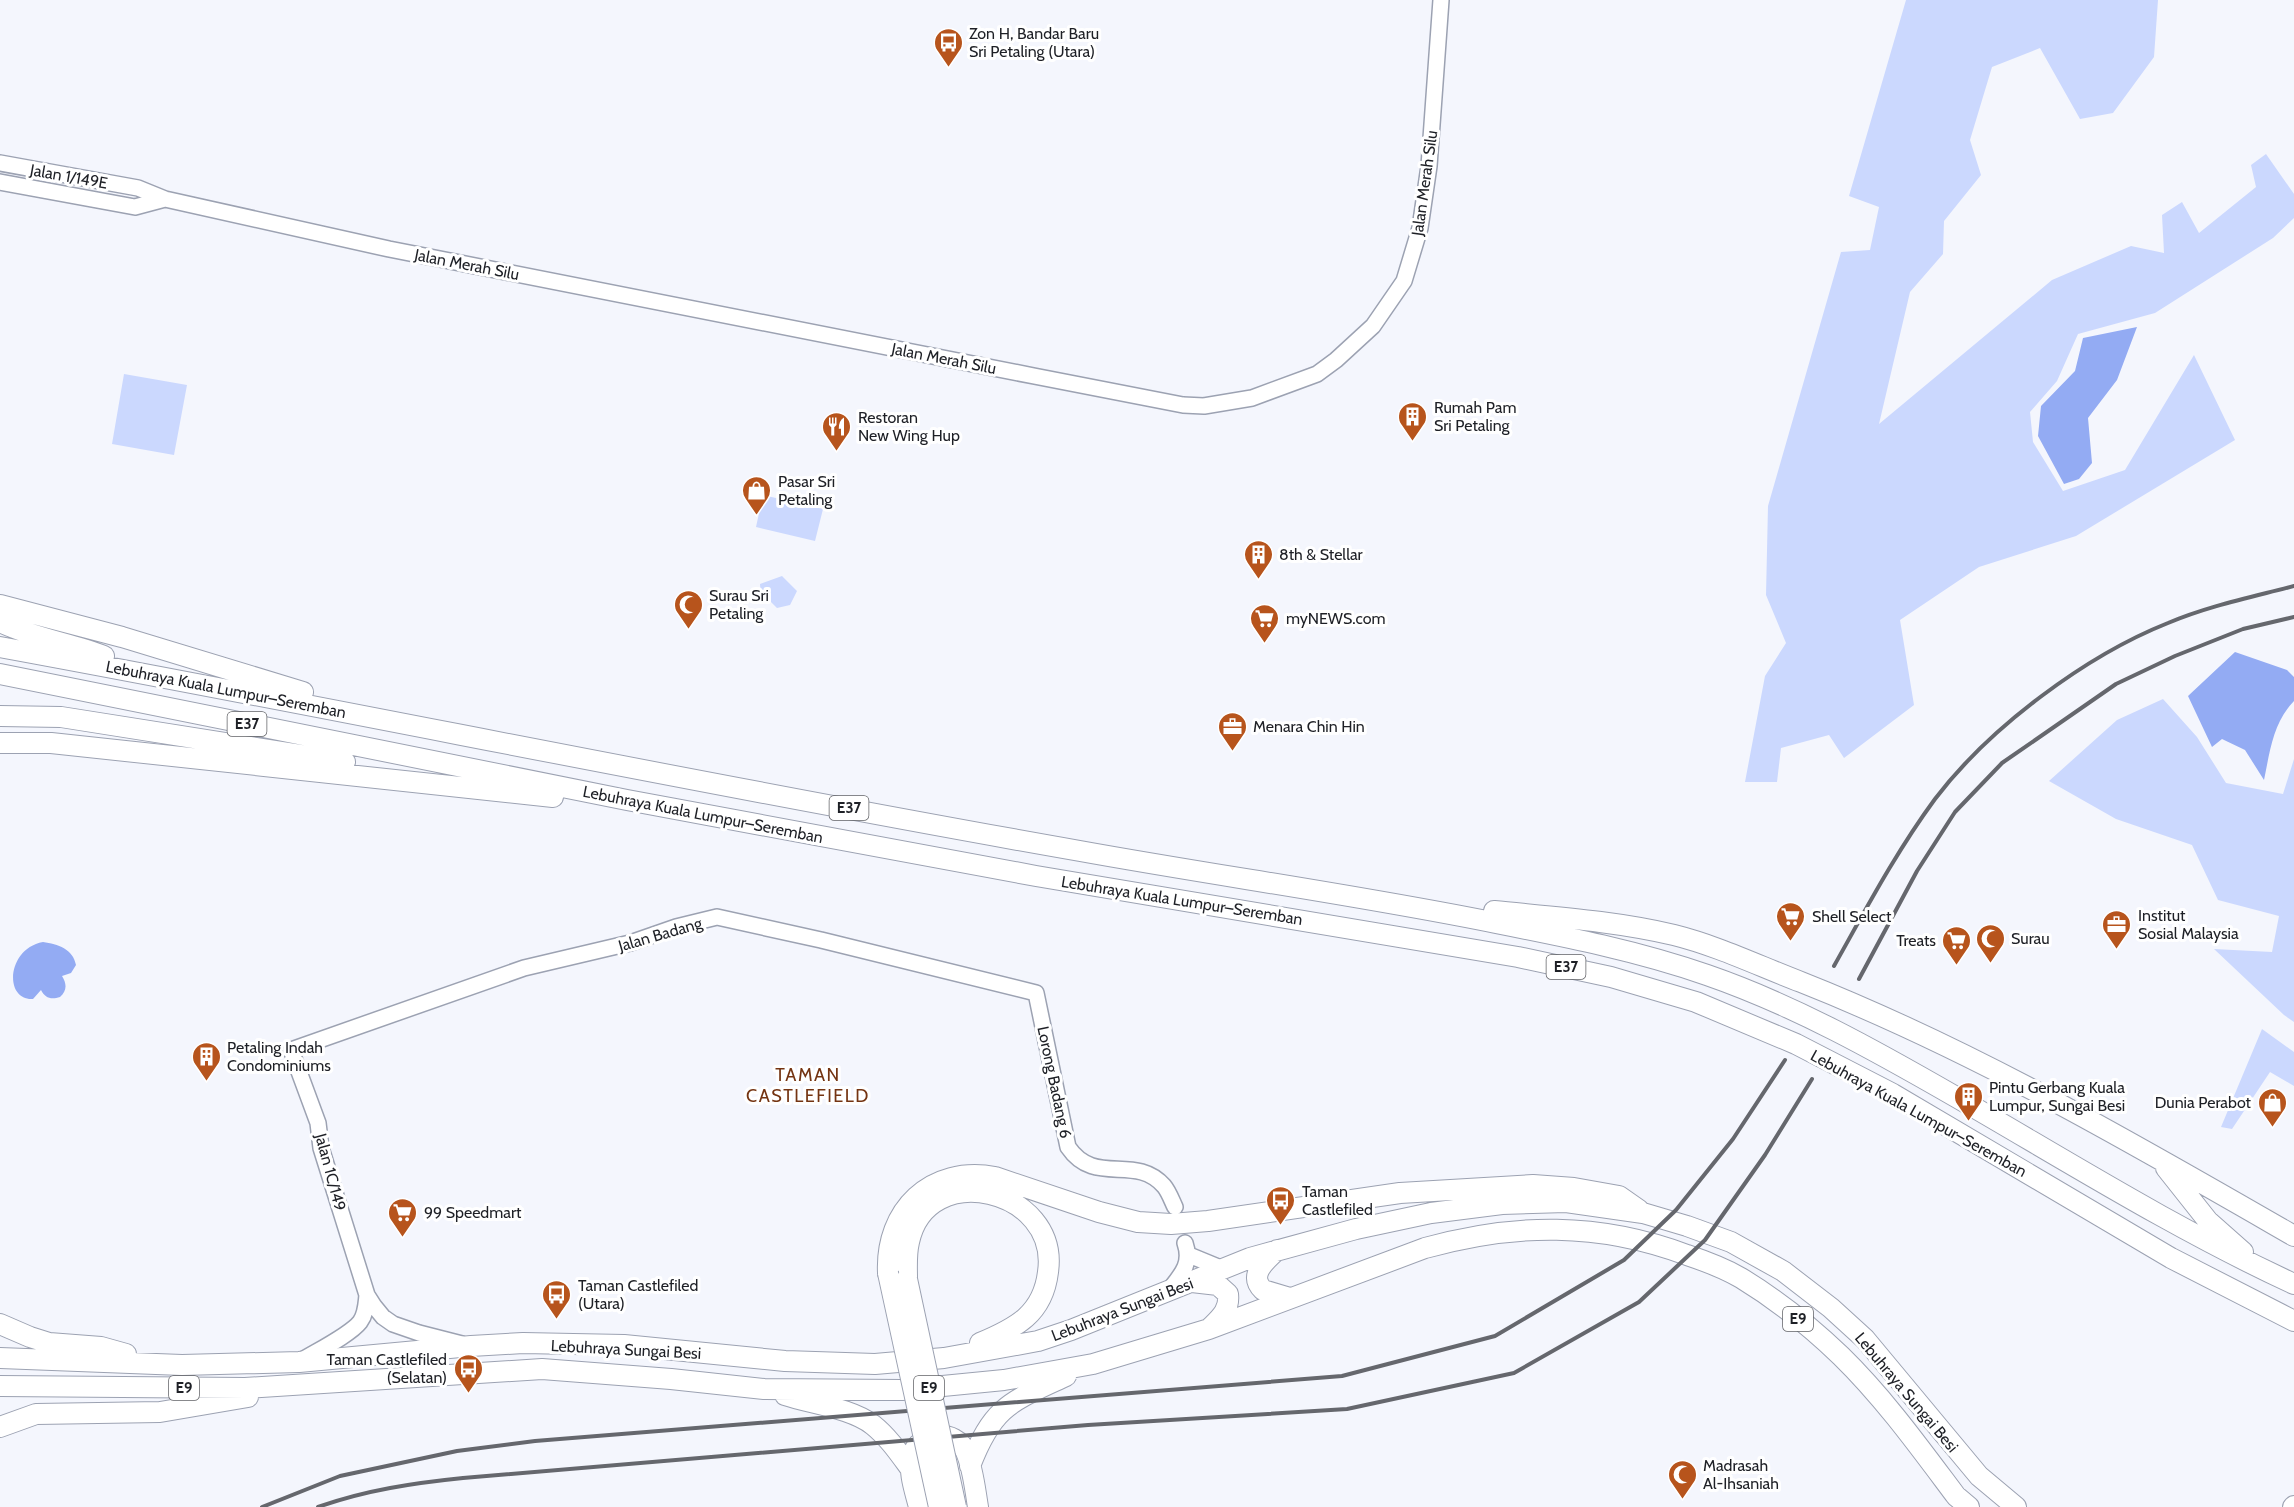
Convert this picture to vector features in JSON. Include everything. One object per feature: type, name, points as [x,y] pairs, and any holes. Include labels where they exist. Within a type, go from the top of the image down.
[{"type":"highway","points":[[0,605],[122,637],[407,724]]},
{"type":"highway","points":[[0,622],[32,636],[82,648],[104,656],[130,670]]},
{"type":"highway","name":"Lebuhraya Kuala Lumpur–Seremban","points":[[0,646],[1082,852],[1395,903],[1584,940],[1645,956],[1707,975],[1763,996],[1899,1064],[2216,1246],[2294,1284]]},
{"type":"highway","name":"Lebuhraya Kuala Lumpur–Seremban","points":[[0,674],[627,801],[1036,876],[1518,957],[1611,977],[1696,1002],[1796,1044],[1893,1094],[2171,1258],[2294,1321]]},
{"type":"highway","points":[[0,716],[61,717],[378,766],[494,774]]},
{"type":"highway","points":[[0,743],[51,743],[597,802],[627,801]]},
{"type":"highway","points":[[1395,903],[1610,923],[1647,929],[1704,944],[1845,999],[1908,1028],[2062,1106],[2294,1236]]},
{"type":"highway","points":[[2160,1161],[2208,1221],[2262,1269]]},
{"type":"highway","points":[[939,1507],[888,1273],[888,1254],[892,1231],[906,1206],[917,1196],[942,1182],[966,1175],[981,1174],[1099,1212],[1138,1222],[1160,1223],[1208,1221],[1400,1193],[1533,1185],[1574,1188],[1619,1196],[1643,1213]]},
{"type":"highway","points":[[944,1358],[1009,1331],[1031,1314],[1048,1279],[1050,1264],[1046,1239],[1033,1219],[1013,1203],[988,1192],[964,1191],[940,1199],[931,1206],[914,1227],[907,1253],[907,1279],[956,1507]]},
{"type":"highway","name":"Lebuhraya Sungai Besi","points":[[0,1358],[182,1365],[299,1362],[523,1343],[624,1345],[785,1361],[874,1364],[944,1358],[1038,1341],[1223,1269],[1277,1250],[1356,1229],[1431,1213],[1502,1204],[1566,1202],[1643,1213],[1731,1242],[1783,1271],[1831,1308],[1865,1339],[1978,1476],[2016,1507]]},
{"type":"highway","name":"Lebuhraya Sungai Besi","points":[[0,1386],[245,1388],[542,1369],[764,1389],[902,1390],[1004,1380],[1093,1364],[1209,1329],[1425,1248],[1457,1239],[1515,1231],[1565,1229],[1618,1234],[1664,1246],[1740,1277],[1776,1300],[1841,1357],[1887,1405],[1956,1496],[1969,1507]]},
{"type":"highway","points":[[1277,1250],[1259,1269],[1257,1280],[1263,1290],[1290,1298]]},
{"type":"highway","points":[[1192,1282],[1218,1285],[1228,1294],[1229,1300],[1224,1313],[1209,1329]]},
{"type":"highway","points":[[0,1324],[49,1343],[101,1347],[158,1363]]},
{"type":"highway","points":[[970,1466],[986,1429],[1000,1411],[1015,1400],[1093,1364]]},
{"type":"highway","points":[[0,1426],[36,1414],[160,1412],[321,1384]]},
{"type":"highway","points":[[764,1389],[858,1416],[883,1433],[910,1468]]},
{"type":"highway","points":[[919,1507],[910,1468],[912,1454],[920,1442],[931,1436],[945,1435],[957,1440],[965,1451],[978,1507]]},
{"type":"street","name":"Jalan Merah Silu","points":[[138,188],[165,199],[389,249],[1111,392],[1183,405],[1204,406],[1252,398],[1317,374],[1373,326],[1404,281],[1416,245],[1424,209],[1441,0]]},
{"type":"street","name":"Jalan 1/149E","points":[[0,163],[138,188]]},
{"type":"street","name":"Jalan 1/149E","points":[[0,182],[135,207]]},
{"type":"street","name":"Jalan Merah Silu","points":[[135,207],[165,199]]},
{"type":"street","name":"Jalan Badang","points":[[291,1050],[524,968],[630,943],[676,927],[717,917],[831,942],[1036,993]]},
{"type":"street","name":"Lorong Badang 6","points":[[1036,993],[1068,1147],[1076,1158],[1088,1165],[1135,1170],[1151,1175],[1165,1188],[1175,1207]]},
{"type":"street","name":"Jalan 1C/149","points":[[291,1050],[318,1123],[321,1148],[367,1295],[383,1317],[393,1324],[419,1334],[471,1346]]},
{"type":"street","points":[[1168,1292],[1184,1273],[1187,1249],[1223,1269]]},
{"type":"street","points":[[299,1362],[350,1331],[360,1322],[366,1311],[367,1295]]},
{"type":"shaded area","points":[[1906,0],[2158,0],[2154,57],[2113,113],[2080,119],[2040,48],[1992,67],[1970,140],[1981,175],[1944,221],[1943,254],[1910,292],[1879,424],[2052,280],[2131,246],[2164,253],[2162,215],[2182,202],[2199,233],[2256,187],[2251,165],[2266,154],[2294,194],[2294,218],[2273,238],[2155,313],[2078,334],[2057,381],[2030,412],[2033,442],[2063,491],[2125,470],[2194,355],[2235,440],[2076,536],[1979,567],[1900,620],[1914,705],[1844,758],[1829,735],[1781,748],[1777,782],[1745,782],[1765,676],[1786,643],[1766,595],[1768,506],[1841,252],[1870,250],[1879,207],[1849,196]]},
{"type":"shaded area","points":[[124,374],[187,385],[174,455],[112,444]]},
{"type":"shaded area","points":[[763,495],[823,509],[815,541],[756,527]]},
{"type":"shaded area","points":[[782,576],[797,591],[790,605],[777,608],[768,599],[761,598],[760,584]]},
{"type":"shaded area","points":[[2163,699],[2197,737],[2226,783],[2283,794],[2294,759],[2294,1022],[2214,949],[2272,952],[2279,916],[2218,900],[2192,845],[2116,819],[2049,781],[2117,720]]},
{"type":"shaded area","points":[[2262,1029],[2294,1052],[2294,1086],[2270,1072],[2232,1129],[2221,1127]]},
{"type":"water","points":[[2137,327],[2117,380],[2088,418],[2092,463],[2079,479],[2064,484],[2038,436],[2041,406],[2075,371],[2083,338]]},
{"type":"water","points":[[2235,652],[2287,670],[2294,677],[2294,701],[2277,728],[2264,780],[2245,750],[2222,739],[2212,747],[2188,696]]},
{"type":"water","points":[[43,942],[64,948],[72,955],[76,965],[71,973],[62,976],[66,987],[60,997],[49,998],[41,990],[33,999],[24,997],[17,992],[14,984],[13,974],[16,964],[22,954]]},
{"type":"railway","points":[[1834,966],[1894,860],[1935,799],[1957,772],[2011,721],[2072,674],[2136,637],[2199,612],[2294,586]]},
{"type":"railway","points":[[1859,979],[1917,871],[1955,812],[2002,763],[2116,684],[2175,656],[2243,629],[2294,617]]},
{"type":"railway","points":[[262,1507],[340,1476],[457,1451],[535,1441],[1342,1376],[1495,1336],[1624,1260],[1676,1210],[1733,1139],[1785,1060]]},
{"type":"railway","points":[[318,1507],[390,1488],[463,1478],[1088,1425],[1347,1409],[1514,1373],[1639,1302],[1705,1240],[1765,1155],[1812,1079]]},
{"type":"place","name":"Zon H, Bandar Baru Sri Petaling (Utara)","points":[[948,68]]},
{"type":"place","name":"Rumah Pam Sri Petaling","points":[[1413,442]]},
{"type":"place","name":"Restoran New Wing Hup","points":[[837,452]]},
{"type":"place","name":"Pasar Sri Petaling","points":[[757,516]]},
{"type":"place","name":"8th & Stellar","points":[[1258,580]]},
{"type":"place","name":"Surau Sri Petaling","points":[[688,630]]},
{"type":"place","name":"myNEWS.com","points":[[1265,644]]},
{"type":"place","name":"Menara Chin Hin","points":[[1232,752]]},
{"type":"place","name":"Shell Select","points":[[1791,942]]},
{"type":"place","name":"Institut Sosial Malaysia","points":[[2117,950]]},
{"type":"place","name":"Surau","points":[[1990,964]]},
{"type":"place","name":"Treats","points":[[1957,966]]},
{"type":"place","name":"Petaling Indah Condominiums","points":[[206,1082]]},
{"type":"place","name":"Pintu Gerbang Kuala Lumpur, Sungai Besi","points":[[1968,1122]]},
{"type":"place","name":"Dunia Perabot","points":[[2272,1128]]},
{"type":"place","name":"Taman Castlefiled","points":[[1281,1226]]},
{"type":"place","name":"99 Speedmart","points":[[403,1238]]},
{"type":"place","name":"Taman Castlefiled (Utara)","points":[[557,1320]]},
{"type":"place","name":"Taman Castlefiled (Selatan)","points":[[468,1394]]},
{"type":"place","name":"Madrasah Al-Ihsaniah","points":[[1682,1500]]},
{"type":"district","name":"TAMAN CASTLEFIELD","points":[[808,1085]]}]
